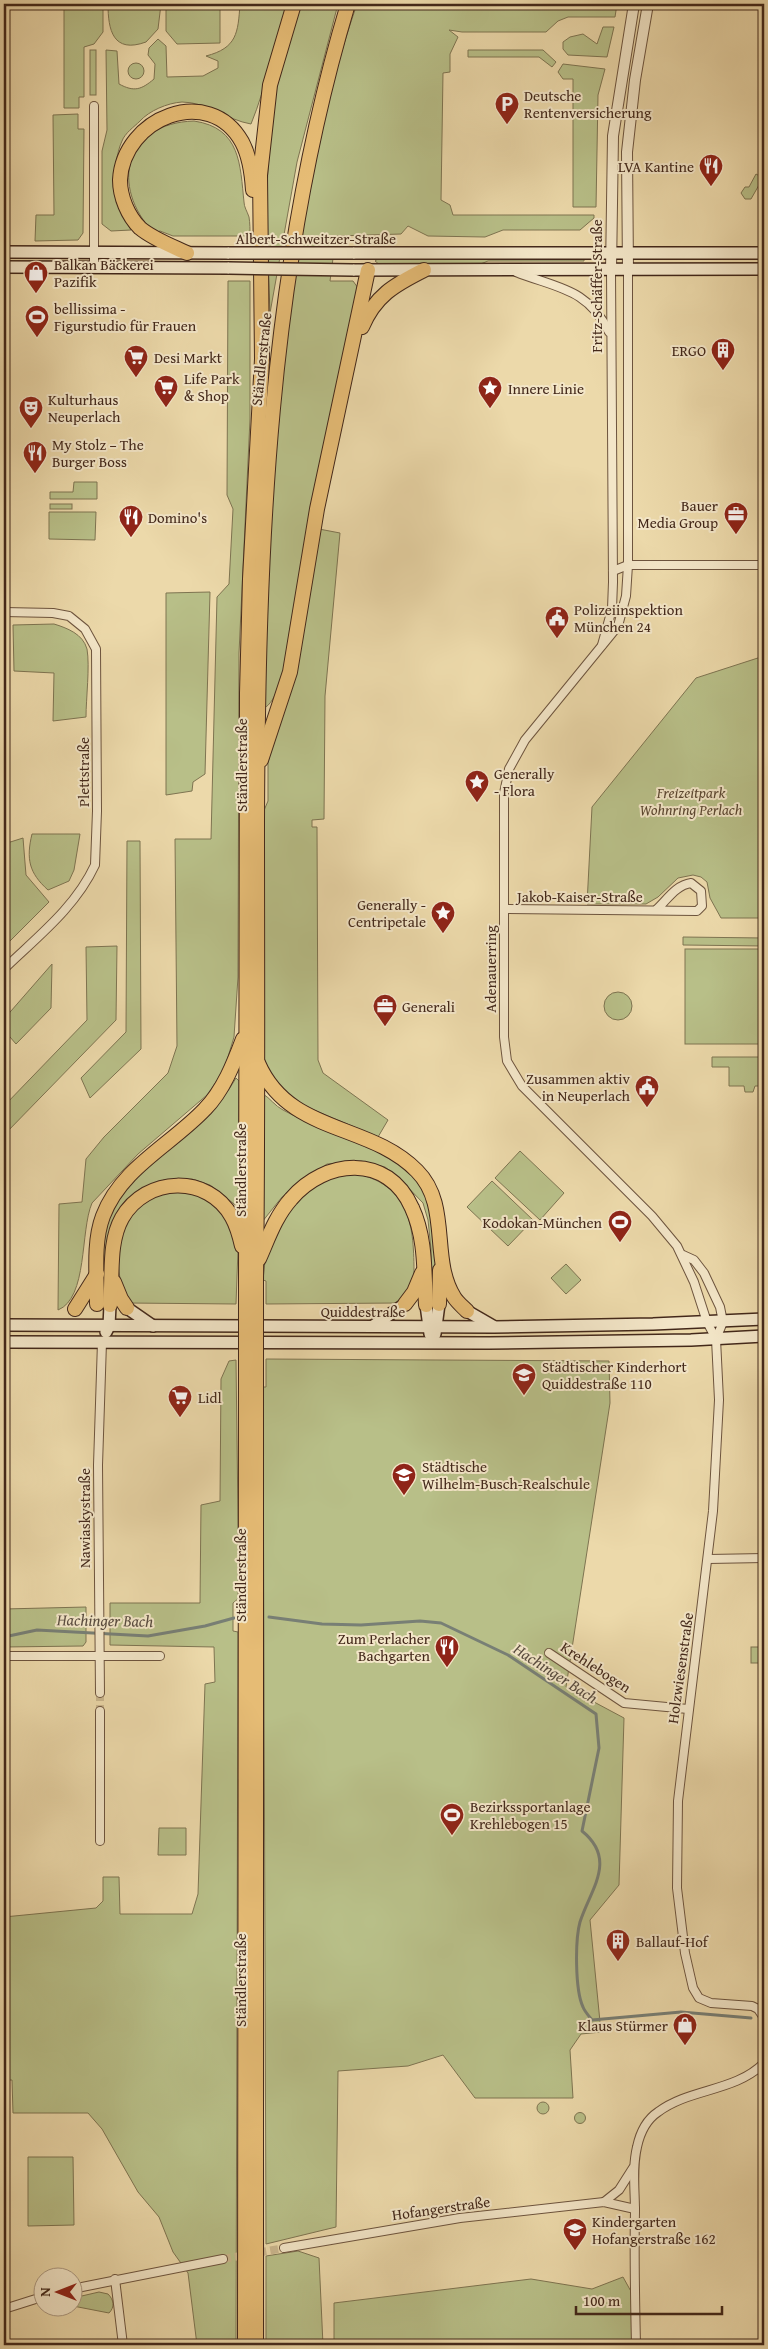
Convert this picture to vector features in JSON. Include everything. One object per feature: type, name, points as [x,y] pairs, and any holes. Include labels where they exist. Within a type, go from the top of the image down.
[{"type":"highway","name":"Ständlerstraße","points":[[246,2345],[251,1387],[251,1264],[246,1031],[248,637],[262,359],[260,175],[266,115],[276,60],[294,4]]},
{"type":"highway","name":"Ständlerstraße","points":[[251,1264],[256,1060],[257,764],[263,527],[272,406],[283,304],[296,225],[312,141],[348,4]]},
{"type":"highway","points":[[187,253],[141,229],[126,208],[120,184],[122,160],[132,142],[147,126],[172,114],[191,112],[209,116],[225,124],[237,136],[248,156],[252,176],[254,221],[261,233]]},
{"type":"highway","points":[[257,764],[263,756],[290,672],[317,509],[368,270]]},
{"type":"highway","points":[[351,353],[374,302],[391,288],[424,270]]},
{"type":"highway","points":[[104,1304],[97,1274],[99,1229],[112,1196],[131,1173],[207,1108],[233,1065],[246,1031]]},
{"type":"highway","points":[[256,1060],[268,1084],[276,1094],[291,1105],[318,1120],[382,1146],[401,1157],[420,1173],[437,1210],[448,1284],[454,1298],[466,1311]]},
{"type":"highway","points":[[251,1264],[274,1224],[300,1189],[332,1170],[358,1168],[381,1174],[392,1180],[402,1190],[412,1206],[419,1224],[424,1270],[432,1304]]},
{"type":"highway","points":[[104,1304],[113,1276],[115,1238],[125,1214],[139,1198],[149,1192],[176,1184],[201,1189],[223,1204],[232,1217],[251,1264]]},
{"type":"highway","points":[[432,1304],[441,1246]]},
{"type":"highway","points":[[405,1304],[414,1292],[424,1270]]},
{"type":"highway","points":[[75,1309],[97,1274]]},
{"type":"highway","points":[[113,1276],[121,1299],[127,1308]]},
{"type":"highway","name":"Ständlerstraße","points":[[251,1387],[256,2345]]},
{"type":"main road","name":"Albert-Schweitzer-Straße","points":[[4,252],[764,253]]},
{"type":"main road","points":[[266,268],[272,260],[268,253]]},
{"type":"main road","points":[[357,253],[367,261],[368,270]]},
{"type":"main road","name":"Albert-Schweitzer-Straße","points":[[4,267],[514,271],[764,269]]},
{"type":"main road","points":[[102,1342],[104,1304]]},
{"type":"main road","points":[[374,1326],[405,1304]]},
{"type":"main road","points":[[432,1304],[432,1343]]},
{"type":"main road","points":[[127,1308],[153,1326]]},
{"type":"main road","points":[[59,1325],[75,1309]]},
{"type":"main road","points":[[466,1311],[494,1327]]},
{"type":"main road","name":"Quiddestraße","points":[[4,1325],[494,1327],[723,1322],[764,1319]]},
{"type":"main road","name":"Quiddestraße","points":[[4,1342],[432,1343],[716,1339],[764,1336]]},
{"type":"street","name":"Fritz-Schäffer-Straße","points":[[612,571],[610,335],[613,136],[634,4]]},
{"type":"street","name":"Fritz-Schäffer-Straße","points":[[628,565],[627,152],[635,80],[648,4]]},
{"type":"street","points":[[94,106],[94,268]]},
{"type":"street","name":"Albert-Schweitzer-Straße","points":[[514,271],[561,287],[586,300],[601,315],[610,335]]},
{"type":"street","points":[[612,571],[628,565],[764,565]]},
{"type":"street","name":"Adenauerring","points":[[628,565],[626,596],[620,620],[609,639],[602,645],[525,740],[509,769],[504,793],[504,1037],[507,1060],[514,1075],[534,1100],[652,1216],[683,1255],[704,1307],[707,1322],[716,1339]]},
{"type":"street","name":"Adenauerring","points":[[602,645],[612,609],[612,571]]},
{"type":"street","name":"Plettstraße","points":[[4,612],[53,613],[69,616],[85,629],[96,649],[97,744],[95,866],[86,885],[68,907],[4,969]]},
{"type":"street","name":"Jakob-Kaiser-Straße","points":[[504,910],[697,911],[702,906],[701,891],[691,883],[684,884],[677,888],[656,910]]},
{"type":"street","name":"Adenauerring","points":[[683,1255],[694,1260],[704,1273],[720,1307],[723,1322]]},
{"type":"street","points":[[716,1339],[723,1322]]},
{"type":"street","name":"Holzwiesenstraße","points":[[716,1339],[719,1383],[718,1436],[708,1559],[677,1806],[677,1888],[685,1953],[693,1988],[699,1998],[710,2003],[761,2007]]},
{"type":"street","name":"Nawiaskystraße","points":[[100,1694],[98,1656],[98,1465],[102,1342]]},
{"type":"street","points":[[708,1559],[764,1558]]},
{"type":"street","name":"Krehlebogen","points":[[548,1653],[624,1703],[688,1709]]},
{"type":"street","points":[[4,1656],[160,1656]]},
{"type":"street","points":[[100,1712],[100,1841]]},
{"type":"street","points":[[761,2007],[764,2018]]},
{"type":"street","points":[[636,2345],[633,2268],[634,2167],[640,2135],[646,2123],[657,2112],[678,2101],[744,2079],[764,2063]]},
{"type":"street","points":[[604,2202],[619,2190],[634,2167]]},
{"type":"street","name":"Hofangerstraße","points":[[284,2248],[460,2218],[604,2202],[635,2209]]},
{"type":"street","points":[[82,2287],[223,2258]]},
{"type":"street","points":[[115,2279],[123,2345]]},
{"type":"street","points":[[4,2309],[32,2300]]},
{"type":"green space","points":[[64,4],[103,4],[103,32],[94,44],[84,47],[84,97],[79,97],[79,108],[64,108]]},
{"type":"green space","points":[[108,4],[161,4],[158,29],[146,42],[126,45],[119,42],[111,31]]},
{"type":"green space","points":[[166,4],[228,4],[228,8],[220,8],[220,43],[177,44],[166,31]]},
{"type":"green space","points":[[240,4],[289,4],[251,124],[200,105],[182,102],[164,106],[144,117],[123,138],[118,151],[117,186],[122,210],[131,230],[111,231],[102,224],[102,151],[107,130],[106,50],[117,51],[119,84],[129,88],[141,88],[154,79],[155,64],[148,55],[149,48],[158,39],[166,46],[167,77],[203,76],[218,68],[218,61],[206,56],[224,49],[234,38],[237,31]]},
{"type":"green space","points":[[300,4],[338,4],[297,162],[270,313],[266,206],[271,115],[282,61]]},
{"type":"green space","points":[[357,4],[617,4],[615,17],[568,17],[558,21],[546,32],[462,32],[449,30],[458,37],[450,54],[450,72],[443,73],[441,200],[450,205],[453,215],[594,215],[594,218],[580,230],[503,230],[485,237],[428,236],[408,226],[401,234],[336,236],[330,281],[353,281],[358,288],[287,659],[276,693],[264,708],[273,490],[289,326],[301,238],[320,136],[346,37]]},
{"type":"green space","points":[[603,27],[614,27],[607,57],[568,55],[563,49],[563,42],[570,37],[583,34],[597,44]]},
{"type":"green space","points":[[90,50],[96,50],[96,95],[90,95]]},
{"type":"green space","points":[[468,50],[543,50],[556,62],[552,67],[539,57],[468,57]]},
{"type":"green space","points":[[136,63],[142,65],[144,71],[142,77],[136,79],[130,77],[128,71],[130,65]]},
{"type":"green space","points":[[563,64],[605,69],[598,95],[596,207],[573,207],[573,79],[563,79],[558,72]]},
{"type":"green space","points":[[4,89],[6,89],[5,204],[4,204]]},
{"type":"green space","points":[[78,114],[78,129],[84,129],[83,233],[78,240],[35,241],[36,215],[54,215],[53,115]]},
{"type":"green space","points":[[194,121],[221,131],[235,150],[239,162],[244,206],[249,217],[250,236],[173,236],[160,231],[154,233],[140,215],[132,196],[129,177],[131,160],[139,145],[152,133],[171,124]]},
{"type":"green space","points":[[756,174],[763,178],[751,199],[745,199],[741,193],[745,187],[749,187]]},
{"type":"green space","points":[[379,258],[584,258],[584,261],[488,261],[478,265],[380,265],[375,261]]},
{"type":"green space","points":[[228,281],[250,281],[250,419],[239,653],[238,977],[234,1037],[224,1070],[207,1095],[138,1154],[92,1203],[88,1215],[79,1278],[68,1303],[58,1310],[59,1204],[82,1202],[86,1159],[104,1137],[168,1073],[177,1046],[175,839],[211,839],[217,597],[229,584],[233,509],[227,495]]},
{"type":"green space","points":[[74,482],[97,482],[97,499],[50,499],[50,492],[73,492]]},
{"type":"green space","points":[[50,504],[72,504],[72,509],[50,509]]},
{"type":"green space","points":[[49,512],[96,512],[95,540],[49,539]]},
{"type":"green space","points":[[319,529],[340,533],[325,696],[324,819],[312,820],[312,827],[317,827],[318,1060],[323,1073],[388,1120],[378,1137],[288,1099],[276,1088],[263,1058],[262,815],[268,801],[268,763]]},
{"type":"green space","points":[[210,592],[205,774],[193,782],[192,791],[166,795],[166,593]]},
{"type":"green space","points":[[54,624],[69,630],[82,639],[87,649],[86,717],[53,721],[54,673],[14,671],[13,625]]},
{"type":"green space","name":"Freizeitpark Wohnring Perlach","points":[[764,656],[764,918],[721,918],[710,898],[707,882],[701,877],[693,875],[678,878],[658,897],[646,904],[587,904],[592,807],[696,678]]},
{"type":"green space","points":[[32,834],[80,834],[74,870],[69,881],[48,890],[37,878],[29,858]]},
{"type":"green space","points":[[23,838],[26,875],[49,902],[4,947],[4,844]]},
{"type":"green space","points":[[127,841],[140,841],[141,1049],[90,1098],[81,1078],[126,1032]]},
{"type":"green space","points":[[683,937],[764,938],[764,946],[683,945]]},
{"type":"green space","points":[[117,946],[116,1020],[4,1135],[4,1106],[87,1020],[86,947]]},
{"type":"green space","points":[[685,949],[764,949],[764,1044],[685,1044]]},
{"type":"green space","points":[[52,964],[51,1008],[16,1044],[4,1030],[4,1019]]},
{"type":"green space","points":[[618,992],[628,996],[632,1006],[628,1016],[618,1020],[608,1016],[604,1006],[608,996]]},
{"type":"green space","points":[[712,1057],[764,1057],[764,1086],[755,1086],[753,1092],[745,1092],[744,1086],[729,1086],[729,1067],[712,1067]]},
{"type":"green space","points":[[236,1078],[239,1081],[238,1207],[210,1185],[192,1179],[164,1180],[139,1190],[117,1215],[103,1305],[104,1238],[115,1205],[129,1185],[146,1167],[222,1099]]},
{"type":"green space","points":[[263,1094],[283,1110],[386,1155],[404,1167],[419,1182],[429,1201],[434,1226],[436,1304],[432,1305],[431,1249],[428,1220],[423,1203],[397,1176],[385,1167],[361,1161],[327,1164],[297,1184],[282,1197],[262,1222]]},
{"type":"green space","points":[[520,1151],[564,1193],[540,1220],[495,1178]]},
{"type":"green space","points":[[358,1174],[376,1180],[389,1189],[399,1199],[406,1211],[413,1241],[414,1275],[412,1283],[398,1303],[266,1304],[266,1281],[263,1280],[266,1252],[287,1211],[309,1190],[333,1176]]},
{"type":"green space","points":[[492,1181],[533,1220],[508,1246],[467,1207]]},
{"type":"green space","points":[[168,1191],[197,1193],[226,1215],[238,1249],[236,1304],[127,1303],[118,1265],[120,1239],[124,1226],[140,1205]]},
{"type":"green space","points":[[566,1264],[581,1280],[566,1294],[551,1278]]},
{"type":"green space","points":[[266,1359],[609,1361],[610,1403],[566,1687],[624,1718],[619,1885],[590,1920],[601,2032],[581,2034],[570,2050],[573,2098],[475,2098],[443,2055],[408,2066],[338,2071],[336,2227],[266,2244],[263,1387],[266,1387]]},
{"type":"green space","points":[[236,1360],[239,1598],[233,1603],[233,1631],[238,1632],[236,2345],[197,2345],[188,2273],[173,2252],[159,2217],[138,2192],[102,2129],[88,2113],[13,2113],[12,2080],[4,2080],[4,1917],[96,1908],[103,1901],[103,1877],[119,1877],[120,1914],[192,1914],[198,1894],[205,1684],[215,1682],[214,1647],[110,1645],[110,1603],[200,1603],[201,1505],[220,1501],[221,1379],[229,1361]]},
{"type":"green space","points":[[86,1607],[86,1642],[83,1646],[4,1647],[4,1609]]},
{"type":"green space","points":[[751,1647],[764,1647],[764,1663],[751,1663]]},
{"type":"green space","points":[[159,1828],[186,1828],[186,1855],[158,1855]]},
{"type":"green space","points":[[541,2102],[545,2102],[549,2108],[545,2114],[541,2114],[537,2110],[537,2106]]},
{"type":"green space","points":[[580,2112],[586,2118],[580,2124],[574,2118]]},
{"type":"green space","points":[[28,2157],[73,2157],[74,2225],[28,2226]]},
{"type":"green space","points":[[298,2251],[319,2258],[323,2345],[266,2345],[266,2256]]},
{"type":"green space","points":[[623,2277],[633,2295],[634,2345],[334,2345],[334,2303],[531,2279],[592,2289]]},
{"type":"green space","points":[[99,2292],[108,2294],[113,2304],[111,2311],[109,2313],[82,2308],[82,2296]]},
{"type":"waterway","name":"Hachinger Bach","points":[[269,1617],[322,1624],[361,1625],[420,1621],[441,1623],[508,1655],[596,1714],[599,1748],[582,1831],[593,1842],[600,1864],[595,1887],[584,1910],[578,1930],[577,1977],[580,1999],[584,2009],[592,2020],[681,2012],[751,2018]]},
{"type":"waterway","name":"Hachinger Bach","points":[[4,1637],[37,1630],[148,1636],[205,1626],[234,1618]]},
{"type":"tunnel","points":[[100,1693],[100,1711]]},
{"type":"tunnel","points":[[223,2259],[284,2248]]},
{"type":"place","name":"Deutsche Rentenversicherung","points":[[507,125]]},
{"type":"place","name":"LVA Kantine","points":[[711,187]]},
{"type":"place","name":"Balkan Bäckerei Pazifik","points":[[36,294]]},
{"type":"place","name":"bellissima - Figurstudio für Frauen","points":[[37,338]]},
{"type":"place","name":"ERGO","points":[[723,371]]},
{"type":"place","name":"Desi Markt","points":[[136,378]]},
{"type":"place","name":"Life Park & Shop","points":[[166,408]]},
{"type":"place","name":"Innere Linie","points":[[490,409]]},
{"type":"place","name":"Kulturhaus Neuperlach","points":[[31,429]]},
{"type":"place","name":"My Stolz – The Burger Boss","points":[[35,474]]},
{"type":"place","name":"Bauer Media Group","points":[[736,535]]},
{"type":"place","name":"Domino's","points":[[131,538]]},
{"type":"place","name":"Polizeiinspektion München 24","points":[[557,639]]},
{"type":"place","name":"Generally - Flora","points":[[477,803]]},
{"type":"place","name":"Generally - Centripetale","points":[[443,934]]},
{"type":"place","name":"Generali","points":[[385,1027]]},
{"type":"place","name":"Zusammen aktiv in Neuperlach","points":[[647,1108]]},
{"type":"place","name":"Kodokan-München","points":[[620,1243]]},
{"type":"place","name":"Städtischer Kinderhort Quiddestraße 110","points":[[524,1396]]},
{"type":"place","name":"Lidl","points":[[180,1418]]},
{"type":"place","name":"Städtische Wilhelm-Busch-Realschule","points":[[404,1496]]},
{"type":"place","name":"Zum Perlacher Bachgarten","points":[[447,1668]]},
{"type":"place","name":"Bezirkssportanlage Krehlebogen 15","points":[[452,1836]]},
{"type":"place","name":"Ballauf-Hof","points":[[618,1962]]},
{"type":"place","name":"Klaus Stürmer","points":[[685,2046]]},
{"type":"place","name":"Kindergarten Hofangerstraße 162","points":[[575,2251]]}]
